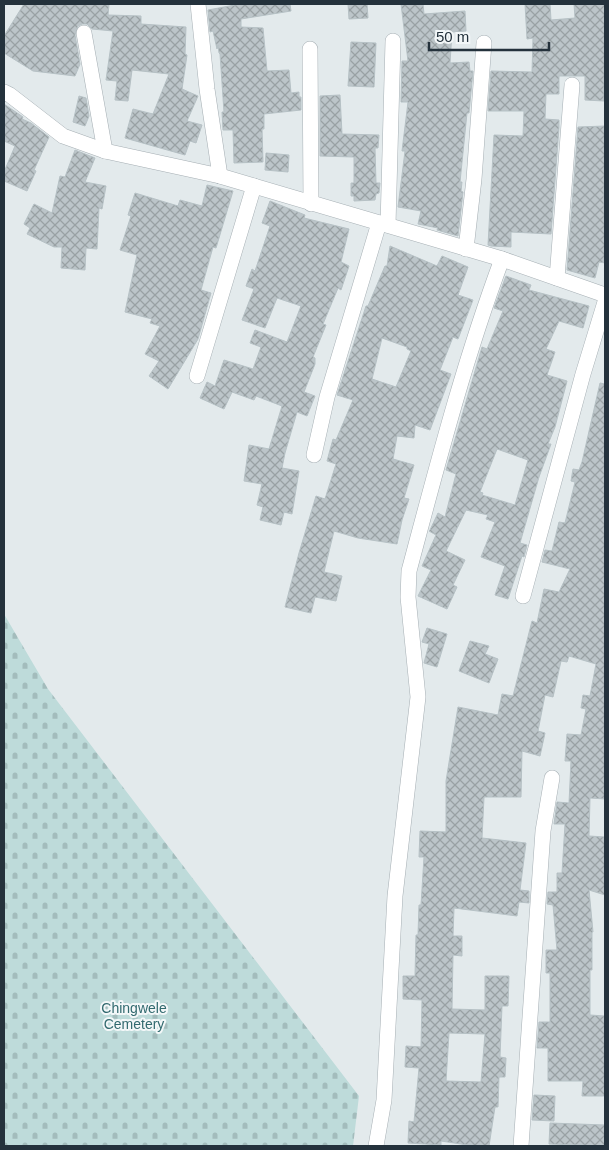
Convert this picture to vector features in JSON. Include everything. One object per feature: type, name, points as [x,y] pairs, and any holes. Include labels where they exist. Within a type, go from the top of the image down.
[{"type":"street","points":[[198,4],[207,89],[220,176]]},
{"type":"street","points":[[84,33],[105,151]]},
{"type":"street","points":[[314,455],[327,398],[384,224],[393,41]]},
{"type":"street","points":[[466,249],[474,178],[484,42]]},
{"type":"street","points":[[310,49],[312,204]]},
{"type":"street","points":[[557,278],[572,85]]},
{"type":"street","points":[[4,92],[64,136],[105,151],[220,176],[502,259],[605,295]]},
{"type":"street","points":[[197,376],[254,186]]},
{"type":"street","points":[[376,1146],[384,1100],[395,896],[418,697],[408,597],[409,571],[464,369],[502,259]]},
{"type":"street","points":[[523,596],[583,374],[605,302]]},
{"type":"street","points":[[521,1146],[543,831],[552,778]]},
{"type":"green space","name":"Chingwele Cemetery","points":[[4,614],[48,689],[359,1096],[353,1146],[4,1146]]},
{"type":"building","points":[[24,4],[109,4],[108,15],[141,16],[141,24],[186,27],[185,54],[187,55],[182,89],[198,96],[187,121],[202,125],[196,143],[190,141],[185,155],[125,138],[133,109],[153,114],[169,74],[132,70],[128,101],[115,100],[117,81],[106,80],[113,31],[92,29],[87,24],[78,26],[75,35],[80,64],[75,76],[33,71],[4,53],[4,36]]},
{"type":"building","points":[[240,4],[290,4],[291,11],[241,19],[241,27],[263,28],[267,71],[289,70],[291,93],[299,92],[299,97],[301,97],[301,110],[264,114],[264,129],[262,129],[263,162],[234,163],[233,130],[223,130],[222,112],[224,112],[220,54],[213,31],[210,32],[208,10]]},
{"type":"building","points":[[348,4],[367,4],[368,18],[349,19]]},
{"type":"building","points":[[401,4],[423,4],[424,14],[465,11],[466,31],[452,32],[450,63],[469,62],[470,71],[473,71],[460,182],[462,182],[461,191],[463,192],[458,236],[437,230],[438,228],[418,224],[421,211],[398,207],[405,151],[402,151],[408,102],[401,102],[402,61],[408,61]]},
{"type":"building","points":[[525,4],[550,4],[551,20],[575,18],[574,4],[605,4],[604,101],[585,100],[585,76],[559,76],[559,94],[546,94],[545,119],[559,120],[551,234],[511,232],[511,247],[491,246],[488,245],[494,135],[523,136],[524,111],[488,111],[491,71],[532,72],[533,38],[527,39]]},
{"type":"building","points":[[351,42],[376,43],[374,87],[348,86]]},
{"type":"building","points":[[340,95],[342,134],[379,135],[378,148],[375,148],[376,183],[380,183],[379,193],[376,194],[375,200],[354,201],[354,196],[351,196],[351,183],[354,183],[354,157],[320,156],[320,96]]},
{"type":"building","points":[[79,96],[86,98],[89,116],[85,126],[73,122]]},
{"type":"building","points":[[4,104],[49,137],[27,191],[4,181],[4,172],[15,146],[4,141]]},
{"type":"building","points":[[605,126],[605,263],[599,262],[595,278],[567,270],[578,127]]},
{"type":"building","points":[[75,150],[95,158],[85,182],[106,186],[102,209],[99,208],[97,249],[86,248],[85,270],[61,268],[62,247],[54,247],[27,234],[30,228],[24,224],[34,204],[52,213],[60,176],[65,177]]},
{"type":"building","points":[[266,153],[289,155],[288,172],[265,170]]},
{"type":"building","points":[[207,185],[233,191],[216,248],[213,247],[201,290],[211,293],[198,339],[168,389],[149,376],[159,361],[145,354],[160,326],[150,323],[152,319],[125,312],[137,255],[120,250],[131,216],[128,215],[135,193],[178,206],[180,200],[202,206]]},
{"type":"building","points":[[270,201],[305,215],[304,218],[349,229],[341,262],[349,266],[341,290],[338,288],[323,324],[326,325],[313,357],[315,358],[315,364],[304,392],[315,396],[307,416],[297,412],[285,453],[282,468],[299,471],[292,514],[284,512],[281,525],[260,520],[263,507],[257,505],[262,484],[244,481],[249,445],[269,449],[282,406],[256,396],[254,400],[232,392],[224,409],[200,398],[207,382],[215,386],[224,360],[253,369],[261,347],[250,343],[255,330],[287,342],[301,306],[277,298],[265,328],[242,320],[254,289],[246,286],[252,269],[255,271],[270,226],[262,223]]},
{"type":"building","points":[[390,246],[437,266],[442,256],[468,267],[458,295],[473,300],[458,339],[453,337],[440,370],[451,374],[430,430],[415,425],[414,438],[397,436],[393,459],[414,465],[404,498],[409,499],[397,544],[358,538],[334,531],[324,572],[342,576],[336,601],[315,597],[311,613],[285,607],[316,496],[325,499],[336,464],[327,461],[333,439],[336,440],[353,400],[337,395],[366,306],[368,306],[385,266],[387,266]],"holes":[[[382,338],[407,347],[411,351],[396,387],[372,379]]]},
{"type":"building","points":[[506,276],[531,285],[529,290],[589,306],[583,328],[559,321],[546,349],[555,352],[547,375],[567,381],[555,427],[548,444],[551,444],[539,477],[520,543],[527,545],[524,557],[522,556],[508,599],[495,595],[505,566],[481,557],[495,522],[486,519],[488,515],[466,510],[446,551],[465,560],[453,585],[457,587],[447,609],[418,596],[431,570],[422,566],[436,535],[429,531],[438,513],[445,517],[456,474],[446,470],[482,347],[487,349],[503,311],[494,308]],"holes":[[[497,449],[528,460],[515,505],[482,495],[483,493],[480,492]]]},
{"type":"building","points":[[600,383],[605,384],[605,799],[590,798],[589,836],[605,837],[605,895],[589,890],[593,932],[592,970],[590,970],[590,1015],[605,1016],[605,1096],[582,1096],[583,1081],[548,1081],[548,1048],[537,1048],[539,1022],[550,1022],[550,973],[546,973],[546,950],[557,950],[553,905],[547,904],[548,892],[557,892],[557,873],[562,873],[565,824],[554,824],[557,802],[569,803],[571,761],[565,761],[567,734],[581,735],[586,709],[581,708],[583,695],[590,696],[596,664],[569,656],[567,662],[561,661],[553,697],[545,695],[538,731],[545,733],[540,756],[522,751],[521,797],[484,797],[482,838],[526,843],[520,890],[529,891],[529,903],[519,902],[517,916],[454,908],[453,936],[462,936],[462,956],[453,955],[452,1009],[485,1010],[485,976],[509,976],[508,1006],[502,1006],[500,1057],[506,1058],[505,1077],[499,1077],[498,1107],[495,1107],[489,1146],[474,1146],[441,1141],[441,1145],[408,1143],[409,1121],[414,1122],[419,1068],[405,1067],[406,1046],[421,1047],[422,1000],[403,999],[403,976],[415,976],[416,935],[418,935],[424,857],[419,857],[420,831],[446,832],[446,781],[458,707],[498,715],[502,694],[513,696],[532,621],[537,623],[544,589],[559,592],[570,569],[542,562],[545,550],[552,551],[559,522],[565,523],[575,482],[571,481],[573,469],[579,470]],"holes":[[[449,1033],[485,1034],[481,1082],[446,1081]]]},
{"type":"building","points":[[427,628],[447,634],[437,667],[424,663],[429,644],[422,642]]},
{"type":"building","points":[[470,641],[489,646],[485,654],[498,659],[489,683],[459,671]]},
{"type":"building","points":[[534,1095],[555,1096],[554,1121],[532,1120]]},
{"type":"building","points":[[550,1123],[605,1125],[605,1146],[549,1144]]}]
